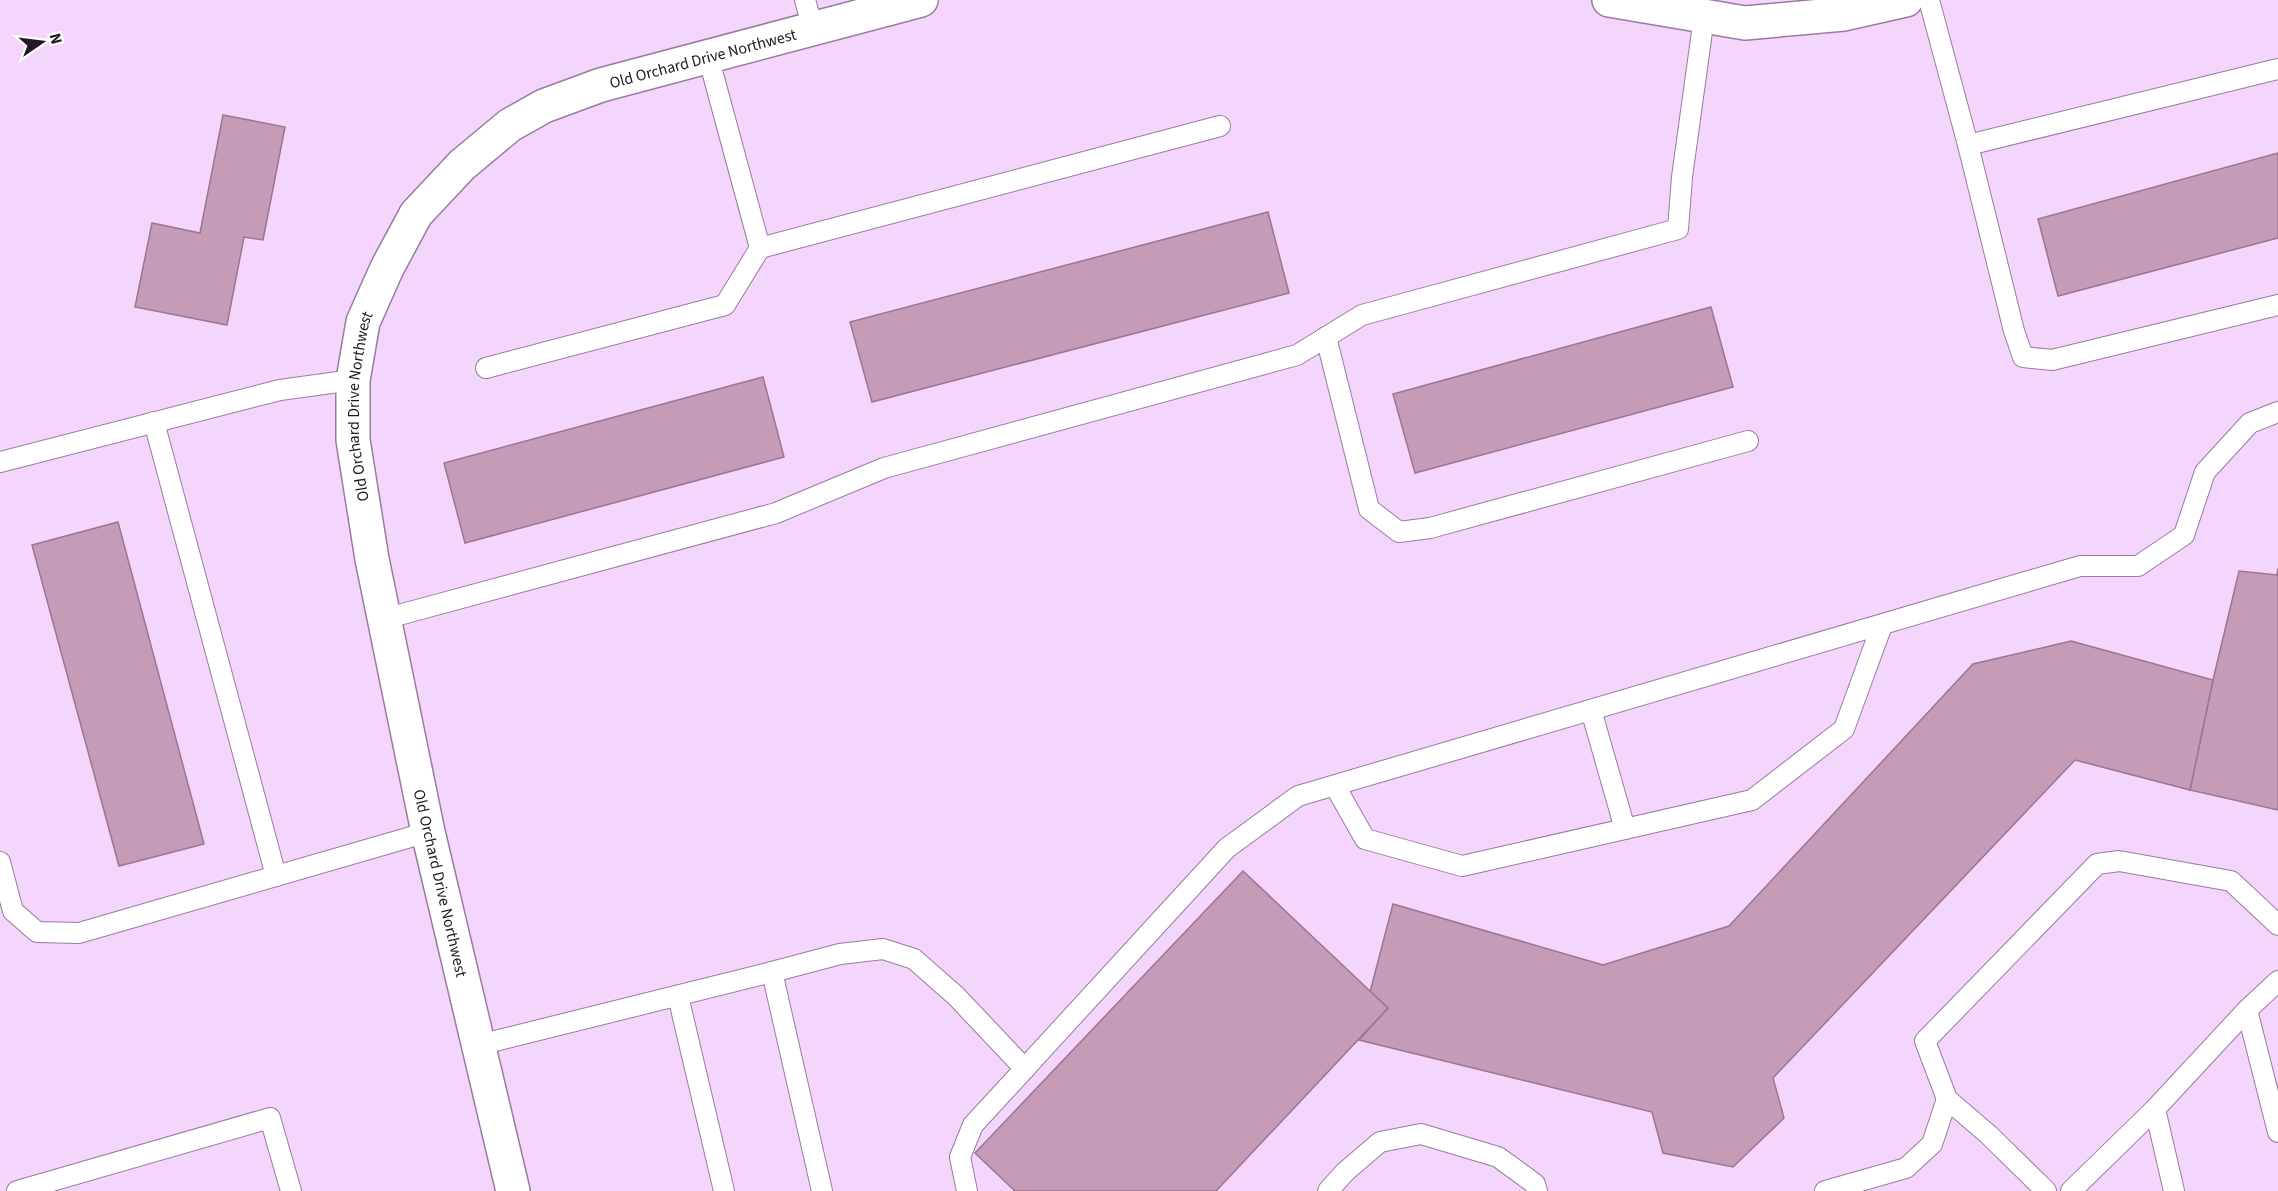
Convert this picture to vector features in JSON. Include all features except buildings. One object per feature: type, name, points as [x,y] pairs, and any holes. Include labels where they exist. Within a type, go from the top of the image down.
[{"type":"street","name":"Old Orchard Drive Northwest","points":[[513,1191],[428,832],[372,559],[353,440],[353,380],[363,322],[387,268],[416,214],[462,165],[510,125],[543,105],[601,85],[708,56],[809,14],[921,0]]},
{"type":"street","points":[[1609,0],[1745,22],[1844,14],[1906,0]]},
{"type":"lane","points":[[1929,0],[2014,331],[2023,357],[2052,360],[2278,305]]},
{"type":"lane","points":[[384,619],[776,513],[884,468],[1298,355],[1362,315],[1678,229],[1682,177],[1704,16]]},
{"type":"lane","points":[[708,56],[760,248]]},
{"type":"lane","points":[[1968,145],[2278,69]]},
{"type":"lane","points":[[486,368],[726,305],[760,248],[1220,126]]},
{"type":"lane","points":[[1326,338],[1369,509],[1399,532],[1430,528],[1748,441]]},
{"type":"lane","points":[[0,462],[280,390],[353,380]]},
{"type":"lane","points":[[967,1191],[960,1157],[974,1125],[1227,848],[1298,796],[2080,566],[2139,566],[2184,534],[2205,472],[2250,423],[2278,412]]},
{"type":"lane","points":[[154,422],[276,876]]},
{"type":"lane","points":[[1335,786],[1365,839],[1462,866],[1752,800],[1844,729],[1882,625]]},
{"type":"lane","points":[[1591,710],[1625,829]]},
{"type":"lane","points":[[0,862],[7,913],[37,932],[79,933],[428,832]]},
{"type":"lane","points":[[2046,1191],[1989,1135],[1947,1099],[1925,1041],[2097,864],[2119,861],[2231,881],[2278,926]]},
{"type":"lane","points":[[478,1045],[840,954],[883,949],[914,959],[956,996],[1025,1069]]},
{"type":"lane","points":[[772,972],[822,1191]]},
{"type":"lane","points":[[2071,1191],[2155,1109],[2247,1010],[2278,981]]},
{"type":"lane","points":[[678,996],[724,1191]]},
{"type":"lane","points":[[2247,1010],[2278,1132]]},
{"type":"lane","points":[[1825,1191],[1906,1168],[1932,1144],[1947,1099]]},
{"type":"lane","points":[[2155,1109],[2174,1191]]},
{"type":"lane","points":[[17,1191],[270,1118],[291,1191]]},
{"type":"lane","points":[[1328,1191],[1345,1172],[1380,1142],[1422,1134],[1498,1156],[1535,1184],[1537,1191]]}]
